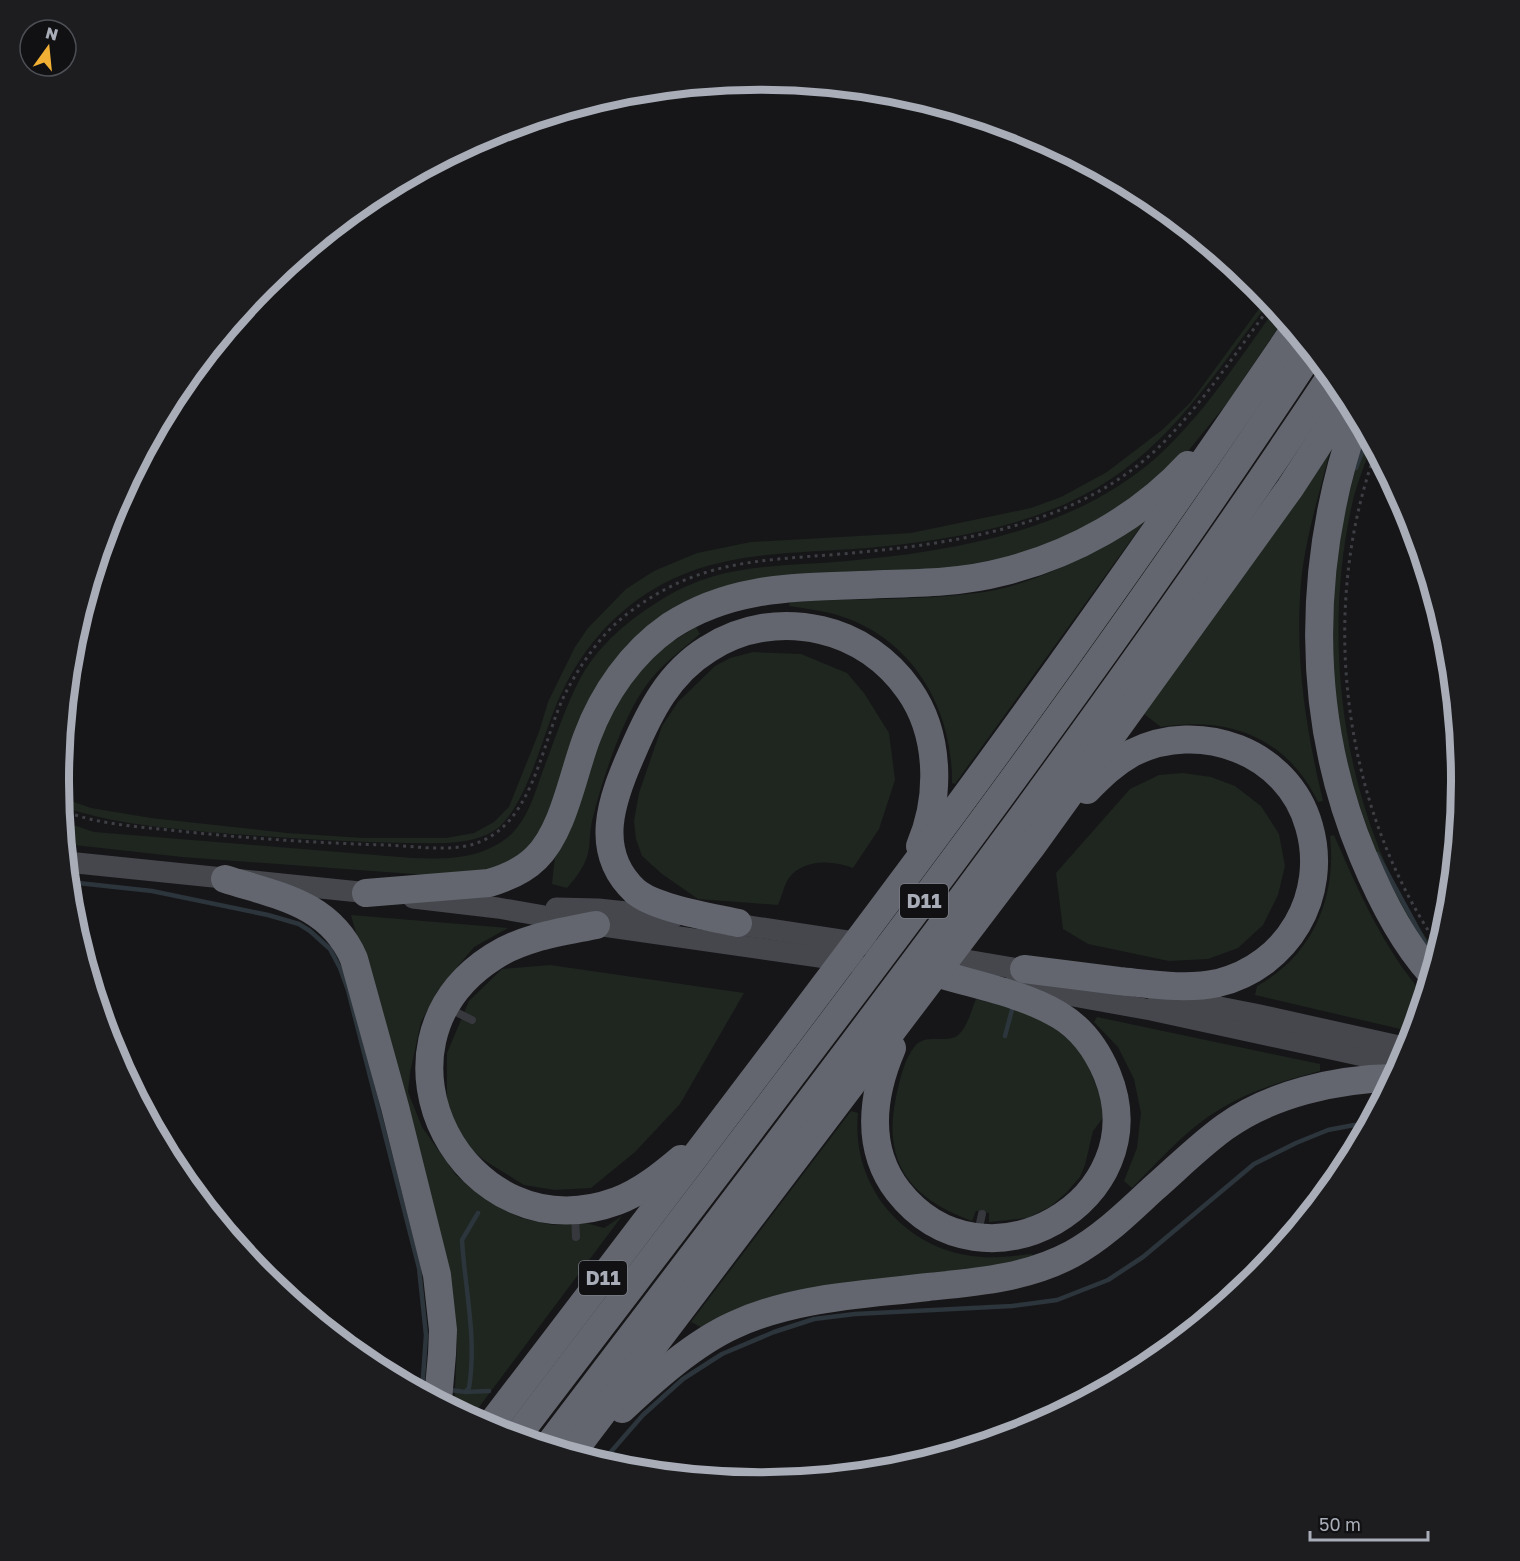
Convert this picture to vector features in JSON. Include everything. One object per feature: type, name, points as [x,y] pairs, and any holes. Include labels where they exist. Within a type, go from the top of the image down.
[{"type":"highway","points":[[901,882],[1163,521],[1289,337]]},
{"type":"highway","name":"D11","points":[[522,1429],[929,895],[1236,466],[1307,358]]},
{"type":"highway","name":"D11","points":[[553,1440],[946,919],[1091,721],[1268,472],[1326,384]]},
{"type":"highway","points":[[579,1447],[1032,846],[1290,488],[1342,408]]},
{"type":"highway","points":[[366,892],[489,883],[507,877],[538,857],[559,820],[587,736],[621,673],[644,648],[670,627],[700,609],[754,592],[791,587],[952,580],[1001,573],[1042,560],[1078,545],[1143,506],[1182,471],[1237,413]]},
{"type":"highway","points":[[1353,427],[1341,464],[1323,557],[1318,639],[1322,708],[1335,773],[1356,840],[1384,901],[1413,951],[1425,966]]},
{"type":"highway","points":[[738,923],[657,903],[637,893],[623,878],[614,862],[610,842],[610,819],[615,796],[625,770],[651,710],[660,695],[677,674],[695,658],[722,641],[754,629],[791,626],[819,629],[846,638],[869,651],[891,668],[913,696],[928,729],[932,746],[934,782],[928,822],[922,843],[901,882]]},
{"type":"highway","points":[[943,975],[1014,983],[1157,985],[1217,983],[1252,970],[1275,954],[1301,919],[1309,900],[1313,878],[1314,854],[1309,825],[1290,788],[1266,765],[1239,748],[1195,738],[1171,741],[1132,753],[1109,769],[1032,846]]},
{"type":"highway","points":[[225,879],[289,899],[311,909],[338,930],[354,959],[395,1107],[437,1275],[443,1330],[439,1392]]},
{"type":"highway","name":"D11","points":[[495,1419],[901,882]]},
{"type":"highway","points":[[597,926],[545,936],[501,952],[478,967],[465,980],[446,1007],[432,1044],[429,1078],[435,1110],[451,1146],[477,1176],[504,1194],[576,1223],[607,1204],[641,1189],[669,1169],[717,1128]]},
{"type":"highway","points":[[907,1014],[886,1062],[877,1093],[874,1124],[880,1156],[894,1185],[917,1210],[945,1228],[980,1225],[992,1238],[1024,1235],[1053,1223],[1089,1192],[1101,1174],[1110,1153],[1115,1124],[1114,1101],[1109,1078],[1084,1036],[1059,1015],[1040,1006],[1014,983]]},
{"type":"highway","points":[[581,1448],[653,1381],[685,1356],[732,1325],[774,1310],[822,1299],[993,1281],[1032,1271],[1072,1254],[1102,1235],[1226,1126],[1261,1106],[1302,1091],[1383,1079]]},
{"type":"main road","points":[[74,863],[366,892],[498,908],[597,926],[943,975]]},
{"type":"main road","points":[[498,908],[598,909],[738,923],[792,932],[1014,983],[1151,1010],[1390,1063]]},
{"type":"main road","points":[[1014,983],[1244,1012],[1398,1046]]},
{"type":"lane","points":[[446,1007],[472,1020]]},
{"type":"path","points":[[1372,461],[1360,498],[1350,556],[1345,623],[1347,687],[1358,754],[1375,816],[1403,886],[1433,936]]},
{"type":"shaded area","points":[[1262,305],[1264,308],[1178,420],[1135,461],[1084,495],[1024,519],[962,535],[898,545],[738,559],[707,566],[678,577],[649,592],[621,613],[594,640],[579,661],[554,710],[527,784],[509,816],[498,828],[487,835],[467,841],[447,843],[367,842],[259,836],[145,825],[102,818],[70,808],[69,800],[91,808],[151,818],[287,833],[363,838],[446,838],[474,833],[494,822],[509,807],[539,732],[548,702],[575,647],[588,628],[626,589],[654,571],[697,553],[751,542],[911,533],[1031,508],[1061,497],[1107,472],[1162,430],[1190,403]]},
{"type":"shaded area","points":[[1271,315],[1280,325],[1228,402],[1189,450],[1135,500],[1039,551],[659,623],[558,797],[533,846],[503,871],[453,877],[182,857],[72,845],[70,824],[94,832],[412,858],[467,856],[488,849],[508,837],[523,820],[571,698],[589,664],[617,632],[651,606],[686,586],[731,572],[930,551],[1012,533],[1051,520],[1089,503],[1125,482],[1158,456],[1191,422]]},
{"type":"shaded area","points":[[1362,442],[1368,454],[1354,496],[1343,553],[1339,613],[1340,673],[1347,734],[1360,793],[1380,850],[1405,904],[1431,944],[1427,959],[1397,915],[1334,731],[1329,574]]},
{"type":"shaded area","points":[[1330,451],[1307,542],[1301,579],[1299,624],[1304,700],[1323,801],[1318,802],[1305,780],[1290,762],[1273,747],[1254,736],[1210,725],[1186,724],[1161,727],[1144,714]]},
{"type":"shaded area","points":[[1144,522],[955,784],[952,783],[950,754],[944,726],[935,700],[921,676],[904,655],[883,637],[858,623],[830,613],[789,606],[790,602],[930,597],[999,589],[1064,566]]},
{"type":"shaded area","points":[[696,627],[700,634],[652,678],[642,691],[624,726],[596,804],[588,854],[584,865],[567,888],[552,884],[555,857],[572,824],[605,723],[642,666],[664,647]]},
{"type":"shaded area","points":[[753,652],[801,654],[847,673],[864,693],[889,733],[895,780],[879,829],[853,868],[828,863],[802,867],[787,881],[778,905],[698,899],[662,874],[642,856],[636,839],[634,821],[639,793],[662,726],[678,702],[715,666],[730,658]]},
{"type":"shaded area","points":[[1183,773],[1211,777],[1235,786],[1261,806],[1279,834],[1285,866],[1278,895],[1263,925],[1238,948],[1208,959],[1169,961],[1088,944],[1063,929],[1056,873],[1130,789],[1159,775]]},
{"type":"shaded area","points":[[1334,835],[1384,939],[1418,988],[1404,1030],[1255,995],[1257,986],[1293,959],[1317,923],[1329,881],[1330,836]]},
{"type":"shaded area","points":[[351,915],[508,928],[474,947],[438,990],[421,1022],[408,1092],[422,1127],[456,1175],[484,1199],[521,1218],[553,1225],[586,1223],[604,1228],[622,1216],[477,1410],[454,1400],[457,1345],[452,1293],[427,1190]]},
{"type":"shaded area","points":[[550,965],[744,993],[680,1104],[635,1152],[591,1188],[555,1190],[524,1185],[464,1145],[447,1109],[447,1053],[469,1001],[502,969]]},
{"type":"shaded area","points":[[976,999],[1037,1015],[1081,1049],[1103,1102],[1102,1119],[1093,1131],[1080,1177],[1051,1206],[1028,1218],[989,1222],[989,1213],[976,1211],[972,1221],[932,1202],[917,1190],[906,1176],[893,1142],[896,1097],[911,1051],[920,1042],[951,1038],[961,1032]]},
{"type":"shaded area","points":[[1097,1017],[1320,1064],[1320,1071],[1257,1091],[1209,1116],[1186,1135],[1132,1188],[1124,1181],[1137,1148],[1141,1113],[1134,1079],[1118,1047],[1094,1022]]},
{"type":"shaded area","points":[[851,1111],[858,1113],[858,1139],[863,1164],[872,1187],[903,1225],[923,1239],[946,1250],[987,1257],[1032,1254],[1034,1261],[704,1329],[691,1322]]},
{"type":"waterway","points":[[1356,468],[1364,446]]},
{"type":"waterway","points":[[1377,854],[1427,946]]},
{"type":"waterway","points":[[77,883],[152,891],[268,915],[299,924],[330,949],[348,990],[419,1268],[426,1335],[423,1384]]},
{"type":"waterway","points":[[1005,1036],[1013,1006]]},
{"type":"waterway","points":[[609,1454],[643,1415],[683,1379],[722,1354],[774,1332],[814,1319],[855,1314],[1012,1306],[1057,1300],[1108,1280],[1143,1257],[1254,1164],[1328,1130],[1359,1125]]},
{"type":"waterway","points":[[450,1390],[465,1392],[469,1388],[472,1350],[462,1240],[478,1213]]},
{"type":"waterway","points":[[465,1392],[489,1391]]}]
